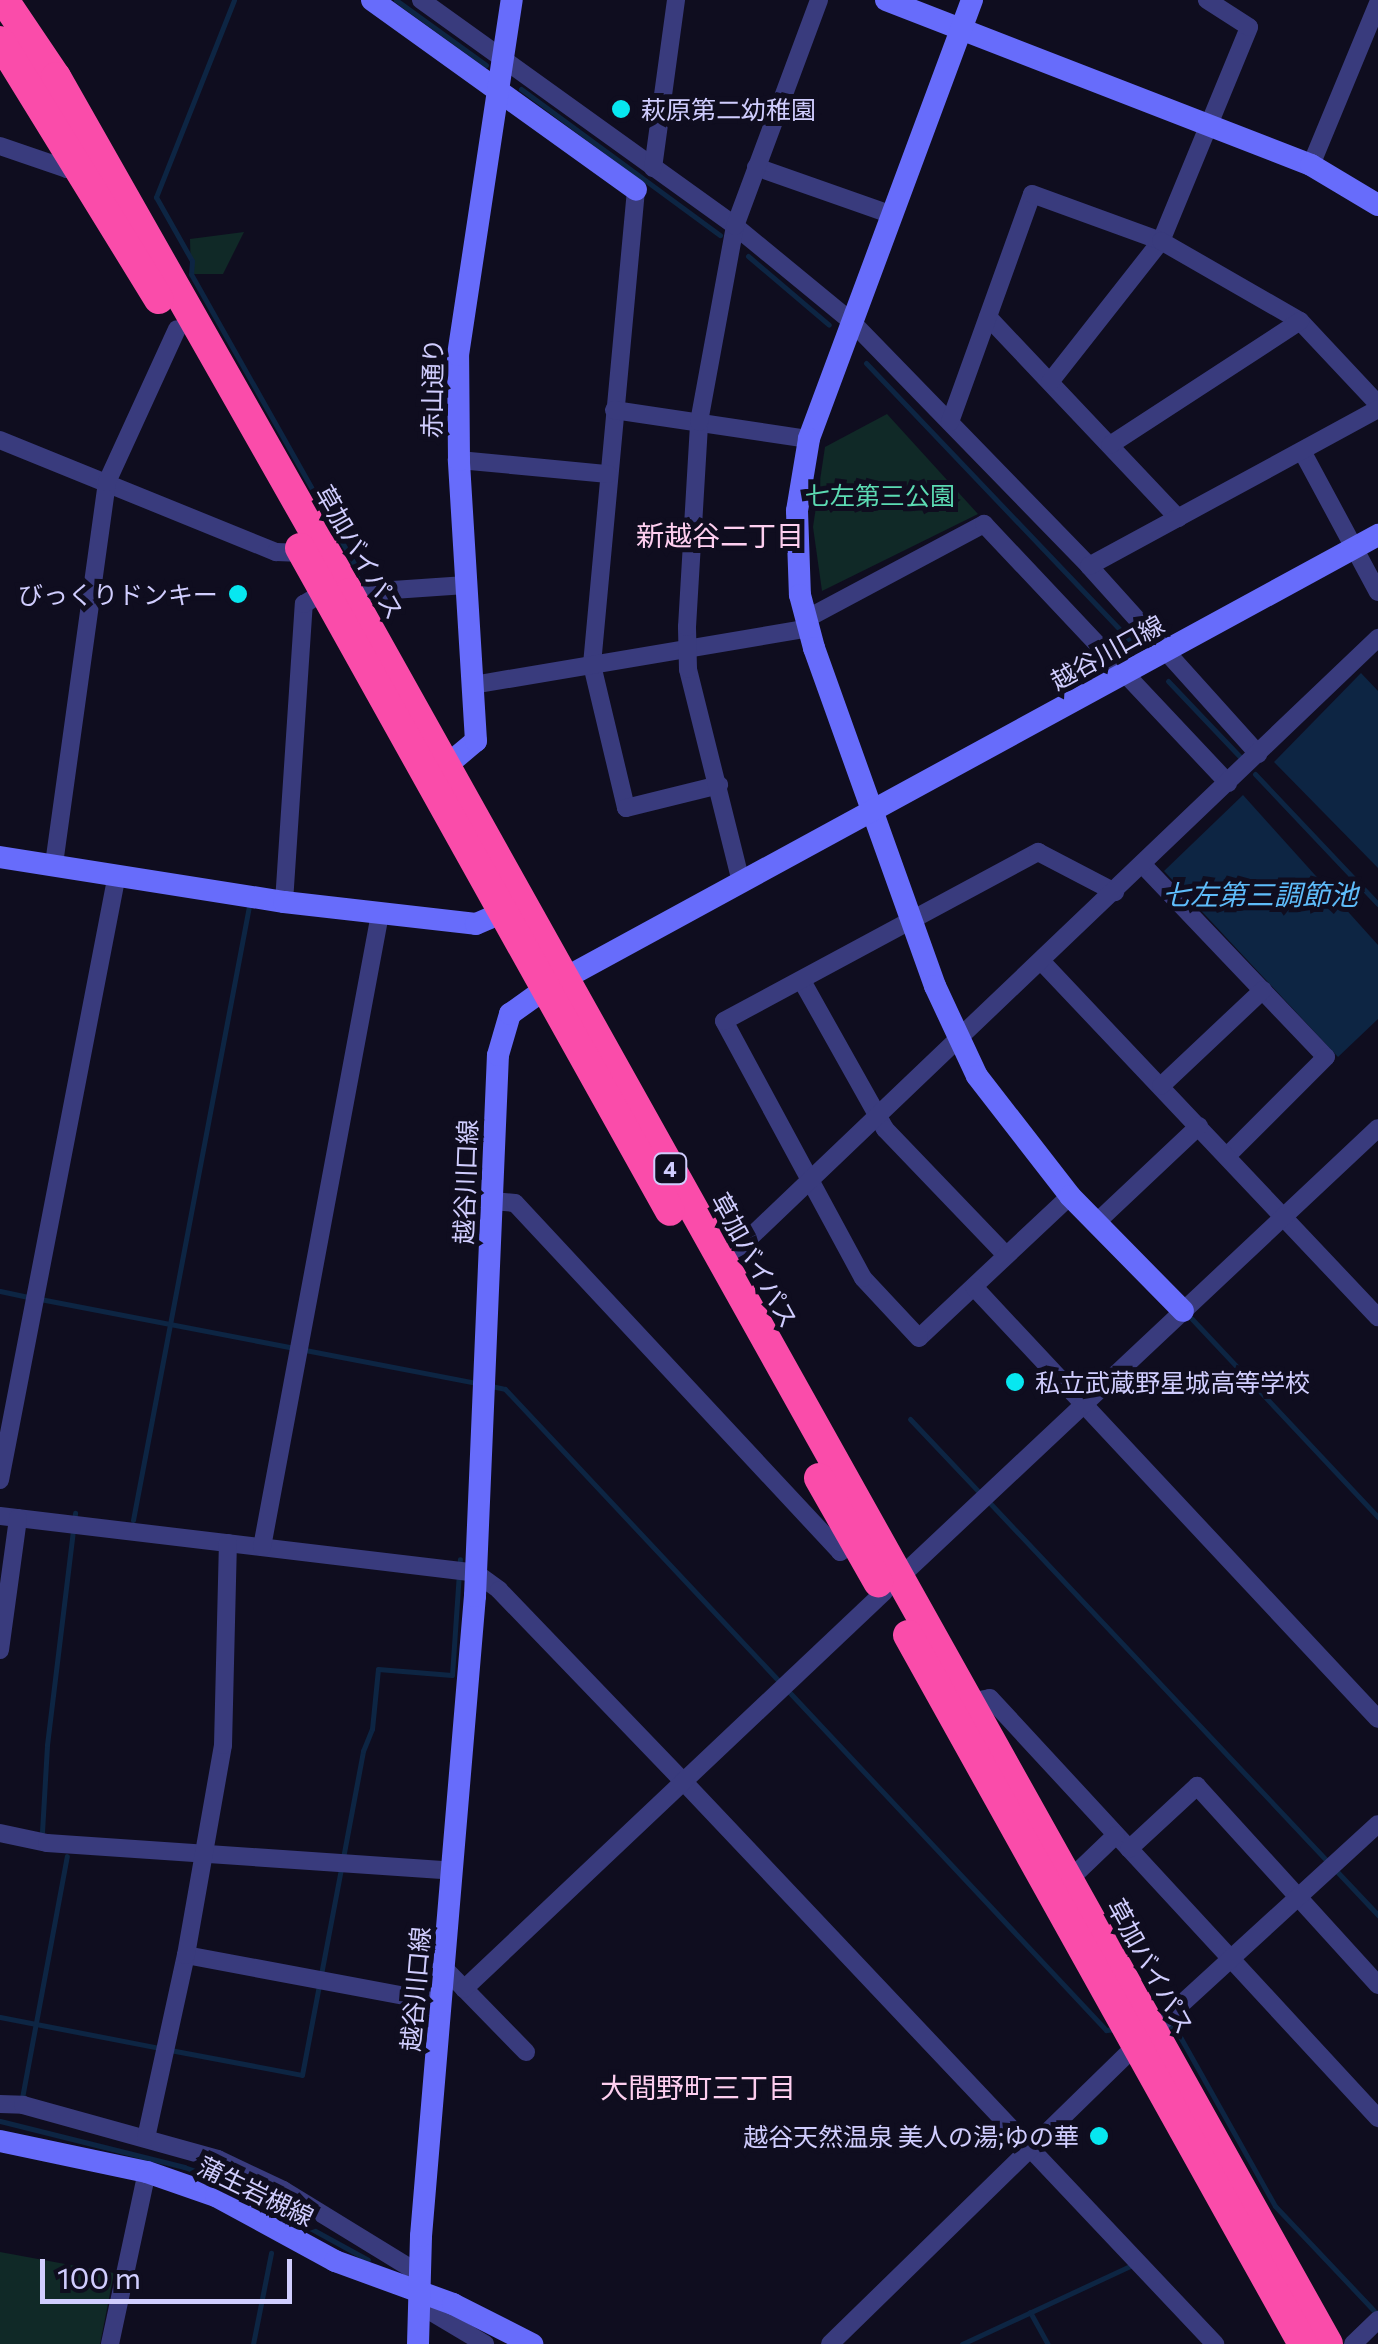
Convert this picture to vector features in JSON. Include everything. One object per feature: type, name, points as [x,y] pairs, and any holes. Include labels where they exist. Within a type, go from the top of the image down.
[{"type":"highway","name":"草加バイパス","points":[[4,0],[56,77],[336,592],[555,983],[854,1542],[892,1585],[970,1702],[1069,1880],[1144,2038],[1328,2344]]},
{"type":"highway","name":"草加バイパス","points":[[0,41],[177,329],[302,553],[336,592],[446,766],[513,908]]},
{"type":"highway","name":"草加バイパス","points":[[555,983],[720,1258],[892,1585],[1144,2038],[1303,2344]]},
{"type":"street","points":[[372,0],[636,190],[592,665],[626,808],[719,785]]},
{"type":"street","points":[[421,0],[734,226],[853,323],[1089,566],[1258,754]]},
{"type":"street","name":"赤山通り","points":[[446,766],[471,750],[476,741],[459,460],[462,307],[512,0]]},
{"type":"street","points":[[653,168],[676,0]]},
{"type":"street","points":[[741,882],[688,669],[699,422],[734,226],[819,0]]},
{"type":"street","points":[[886,0],[1311,165],[1378,205]]},
{"type":"street","points":[[972,0],[809,440],[799,492],[796,554],[807,624],[958,1040],[1000,1111],[1070,1196],[1184,1311]]},
{"type":"street","points":[[1050,382],[1161,241],[1249,27],[1207,0]]},
{"type":"street","points":[[1311,165],[1378,2]]},
{"type":"street","points":[[0,146],[67,169],[80,166]]},
{"type":"street","points":[[756,167],[892,214]]},
{"type":"street","points":[[950,422],[1032,194],[1161,241],[1300,321],[1378,406],[1089,566]]},
{"type":"street","points":[[988,317],[1178,518]]},
{"type":"street","points":[[1110,445],[1300,321]]},
{"type":"street","points":[[54,864],[106,482],[177,329]]},
{"type":"street","points":[[614,410],[809,440]]},
{"type":"street","points":[[0,440],[276,552],[302,553]]},
{"type":"street","points":[[1302,451],[1378,592]]},
{"type":"street","points":[[459,460],[608,474]]},
{"type":"street","points":[[473,685],[688,649],[807,624],[984,524],[1228,783]]},
{"type":"street","name":"越谷川口線","points":[[418,2344],[476,1573],[501,1034],[520,1003],[555,983],[1378,536]]},
{"type":"street","points":[[284,902],[304,604],[336,592],[466,584]]},
{"type":"street","points":[[720,1258],[741,1246],[1378,638]]},
{"type":"street","points":[[1070,1196],[919,1338],[863,1278],[724,1021],[1038,852],[1115,892]]},
{"type":"street","points":[[0,857],[284,902],[476,924],[513,908]]},
{"type":"street","points":[[1143,865],[1326,1056],[1227,1156]]},
{"type":"street","points":[[0,1480],[117,874]]},
{"type":"street","points":[[262,1547],[380,914]]},
{"type":"street","points":[[1042,962],[1378,1317]]},
{"type":"street","points":[[802,980],[877,1117],[1006,1254]]},
{"type":"street","points":[[1161,1086],[1262,990]]},
{"type":"street","points":[[1098,1222],[1199,1126]]},
{"type":"street","points":[[464,1989],[1378,1128]]},
{"type":"street","points":[[492,1202],[515,1203],[840,1552],[854,1542]]},
{"type":"street","points":[[974,1287],[1378,1718]]},
{"type":"street","points":[[0,1650],[9,1517],[476,1573],[499,1590],[683,1781],[1215,2344]]},
{"type":"street","points":[[146,2138],[186,1954],[223,1745],[228,1543]]},
{"type":"street","points":[[970,1702],[990,1698],[1378,2118]]},
{"type":"street","points":[[1009,1770],[1040,1752]]},
{"type":"street","points":[[1069,1880],[1197,1786],[1378,1985]]},
{"type":"street","points":[[830,2344],[1144,2038],[1378,1824]]},
{"type":"street","points":[[0,1833],[47,1844],[204,1851],[453,1870]]},
{"type":"street","points":[[186,1954],[442,2003]]},
{"type":"street","points":[[445,1969],[526,2052]]},
{"type":"street","points":[[0,2104],[23,2106],[146,2138],[218,2160],[283,2190],[485,2344]]},
{"type":"street","name":"蒲生岩槻線","points":[[0,2141],[147,2172],[216,2196],[335,2261],[453,2304],[532,2344]]},
{"type":"street","points":[[110,2344],[147,2172]]},
{"type":"street","points":[[1353,2344],[1378,2320]]},
{"type":"green space","points":[[244,232],[223,274],[191,274],[190,239]]},
{"type":"green space","name":"七左第三公園","points":[[887,414],[978,514],[822,591],[813,527],[825,447]]},
{"type":"green space","points":[[0,2252],[114,2273],[100,2344],[0,2344]]},
{"type":"water","points":[[1361,673],[1378,691],[1378,868],[1274,762]]},
{"type":"water","name":"七左第三調節池","points":[[1243,795],[1378,945],[1378,1019],[1338,1057],[1164,871]]},
{"type":"waterway","points":[[234,0],[156,197],[192,261],[191,274],[362,577]]},
{"type":"waterway","points":[[396,0],[486,65]]},
{"type":"waterway","points":[[521,89],[720,235]]},
{"type":"waterway","points":[[748,256],[829,325]]},
{"type":"waterway","points":[[866,363],[1131,641]]},
{"type":"waterway","points":[[1168,681],[1242,759]]},
{"type":"waterway","points":[[1255,774],[1378,904]]},
{"type":"waterway","points":[[133,1520],[249,906]]},
{"type":"waterway","points":[[0,1291],[29,1297]]},
{"type":"waterway","points":[[40,1299],[294,1348]]},
{"type":"waterway","points":[[1192,1319],[1378,1517]]},
{"type":"waterway","points":[[305,1350],[476,1383]]},
{"type":"waterway","points":[[491,1386],[505,1389],[1106,2030],[1117,2029]]},
{"type":"waterway","points":[[910,1419],[980,1493]]},
{"type":"waterway","points":[[988,1501],[1378,1915]]},
{"type":"waterway","points":[[42,1832],[47,1745],[75,1513]]},
{"type":"waterway","points":[[343,1858],[363,1751],[372,1729],[378,1669],[452,1675],[460,1559]]},
{"type":"waterway","points":[[22,2098],[67,1856]]},
{"type":"waterway","points":[[170,2050],[302,2075],[341,1869]]},
{"type":"waterway","points":[[0,2017],[159,2048]]},
{"type":"waterway","points":[[1163,2027],[1174,2026],[1275,2206],[1378,2315]]},
{"type":"waterway","points":[[0,2121],[184,2167],[224,2181],[368,2260]]},
{"type":"waterway","points":[[253,2344],[271,2253]]},
{"type":"waterway","points":[[962,2344],[1132,2265]]},
{"type":"waterway","points":[[1030,2312],[1048,2344]]},
{"type":"place","name":"萩原第二幼稚園","points":[[621,109]]},
{"type":"place","name":"びっくりドンキー","points":[[238,594]]},
{"type":"place","name":"私立武蔵野星城高等学校","points":[[1015,1382]]},
{"type":"place","name":"越谷天然温泉 美人の湯;ゆの華","points":[[1099,2136]]},
{"type":"district","name":"新越谷二丁目","points":[[720,535]]},
{"type":"district","name":"大間野町三丁目","points":[[698,2087]]}]
